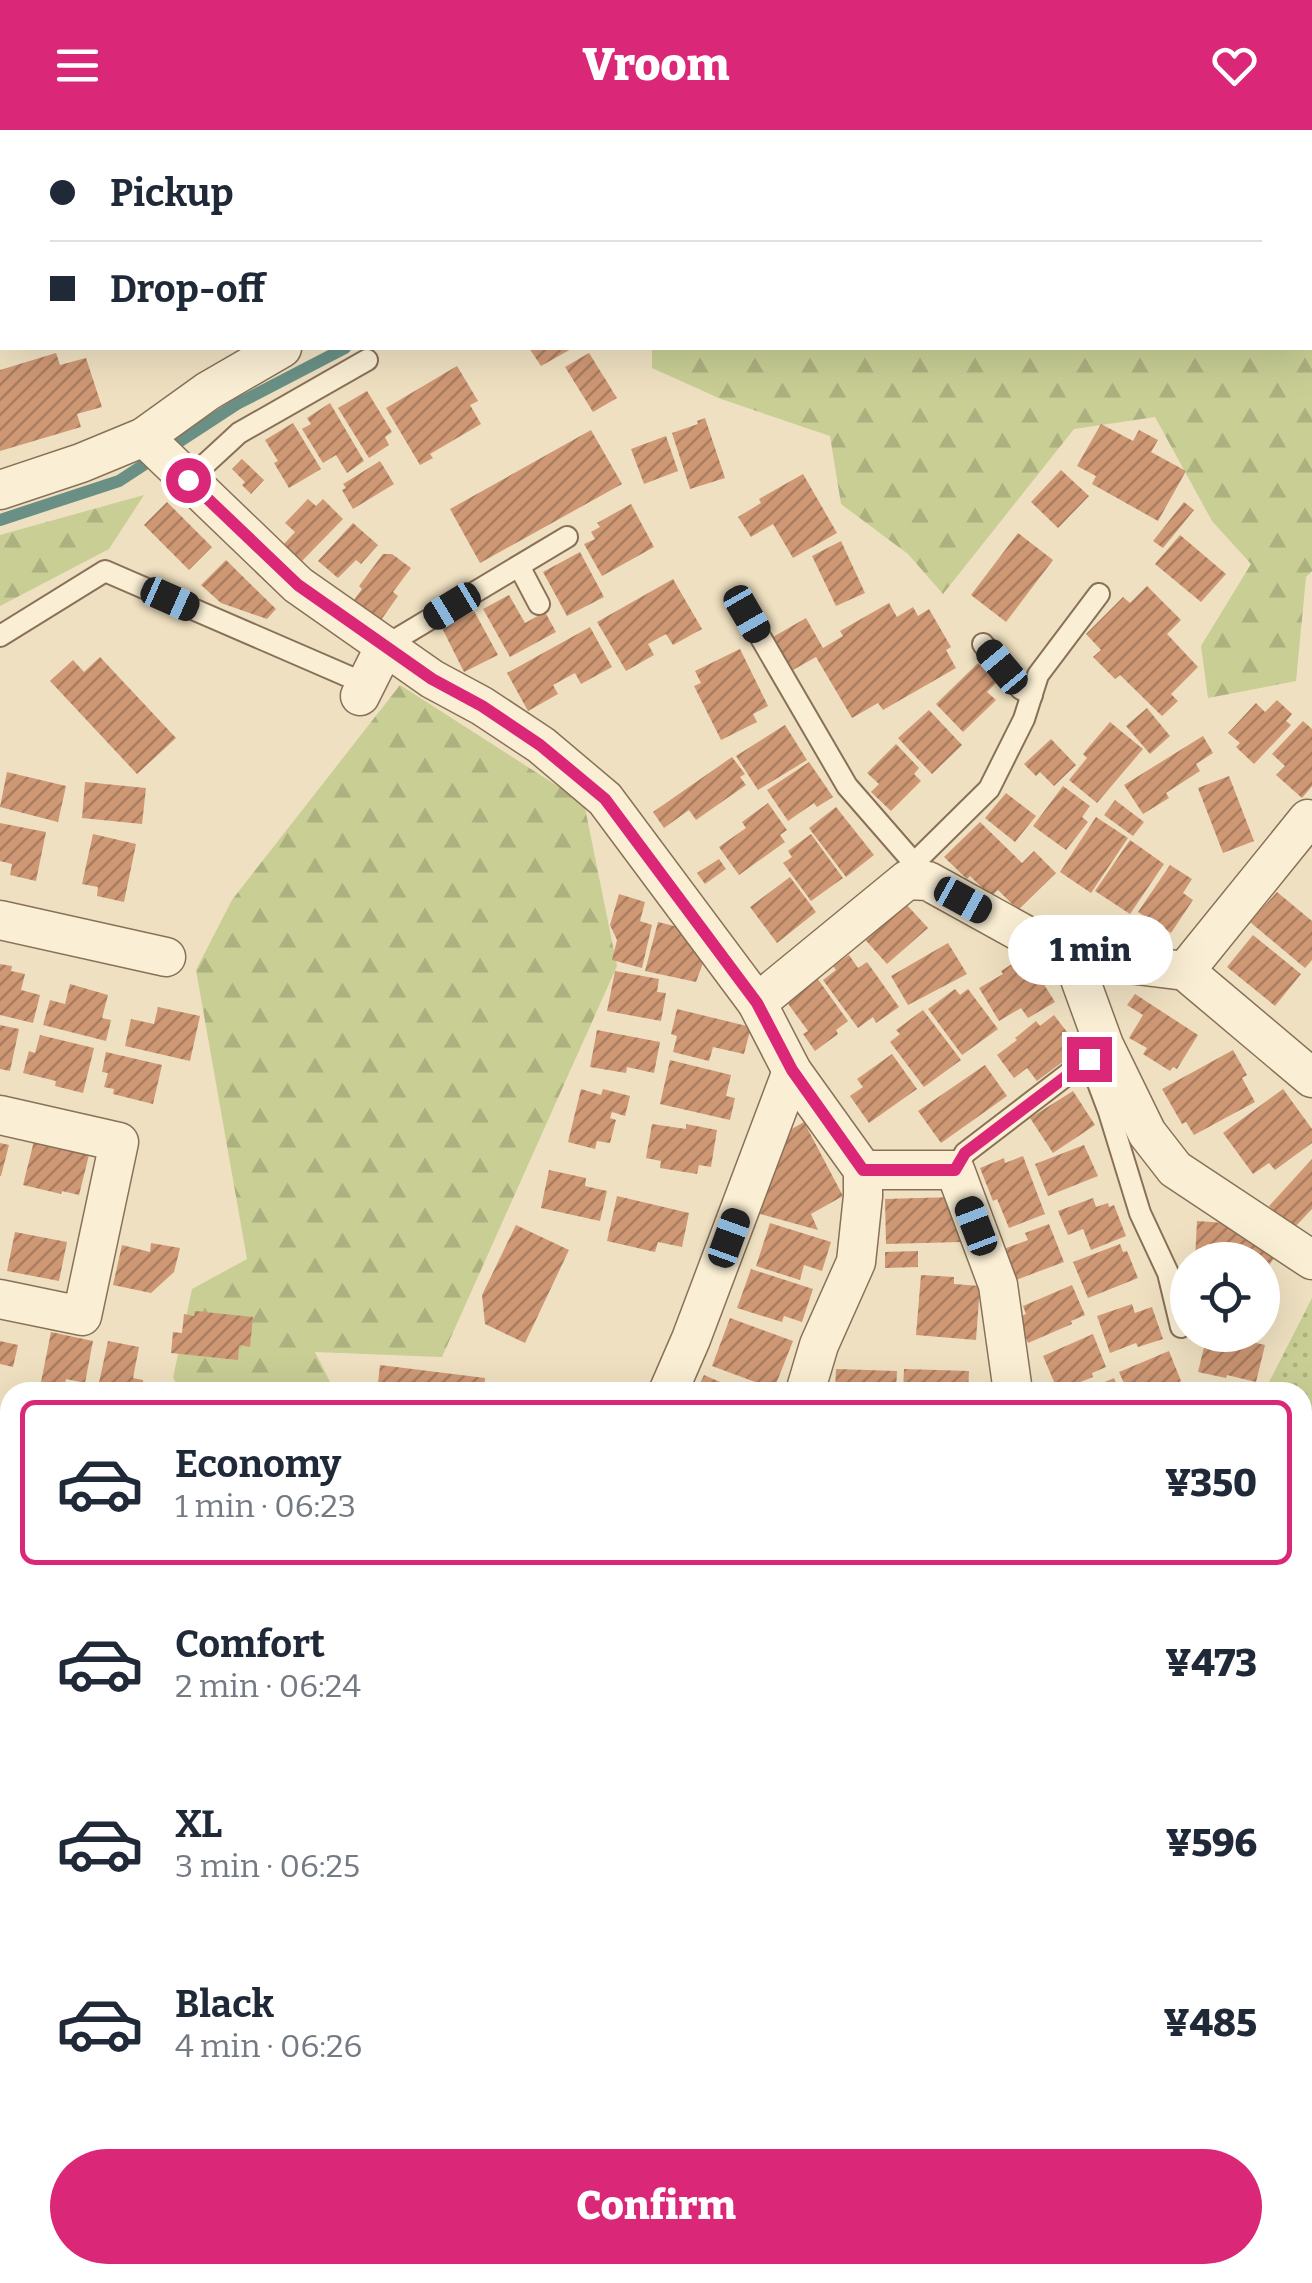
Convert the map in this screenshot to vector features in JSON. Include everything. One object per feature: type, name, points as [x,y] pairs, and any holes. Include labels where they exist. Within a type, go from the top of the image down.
[{"type":"street","points":[[0,490],[144,437],[208,391],[279,350]]},
{"type":"street","points":[[144,437],[298,585],[432,679],[482,706],[540,745],[605,799],[757,1003],[792,1070],[863,1170],[856,1262],[818,1344],[808,1382]]},
{"type":"street","points":[[363,690],[384,646]]},
{"type":"street","points":[[1185,971],[1308,819]]},
{"type":"street","points":[[757,1003],[911,872],[1072,957],[1185,971],[1308,1065]]},
{"type":"street","points":[[0,920],[166,958]]},
{"type":"street","points":[[1072,957],[1096,1052],[1175,1169],[1312,1260]]},
{"type":"street","points":[[672,1382],[792,1070]]},
{"type":"street","points":[[0,1115],[119,1142],[82,1316],[0,1300]]},
{"type":"street","points":[[863,1170],[955,1170],[998,1285],[1012,1382]]},
{"type":"lane","points":[[188,480],[240,433],[368,360]]},
{"type":"lane","points":[[384,646],[567,538]]},
{"type":"lane","points":[[519,566],[540,604]]},
{"type":"lane","points":[[0,636],[106,571],[363,690]]},
{"type":"lane","points":[[747,614],[847,786],[911,872],[990,788],[1024,719],[1038,676],[1099,594]]},
{"type":"lane","points":[[984,644],[1022,689],[1032,695]]},
{"type":"lane","points":[[955,1170],[965,1153],[1096,1052],[1109,1112],[1140,1213],[1170,1281]]},
{"type":"green space","points":[[652,350],[1312,350],[1312,571],[1306,577],[1296,681],[1208,698],[1201,646],[1251,564],[1212,521],[1155,417],[1074,429],[943,594],[908,554],[841,504],[830,436],[721,399],[652,368]]},
{"type":"green space","points":[[144,495],[109,549],[0,606],[0,535]]},
{"type":"green space","points":[[400,685],[584,803],[617,966],[442,1357],[315,1352],[330,1382],[176,1382],[173,1378],[192,1289],[247,1259],[196,970],[232,900]]},
{"type":"green space","points":[[1312,1298],[1312,1382],[1269,1382]]},
{"type":"building","points":[[530,350],[569,350],[541,366]]},
{"type":"building","points":[[56,353],[60,365],[86,358],[102,407],[77,414],[81,427],[0,451],[0,370]]},
{"type":"building","points":[[589,353],[617,398],[593,412],[565,367]]},
{"type":"building","points":[[457,366],[478,401],[470,405],[481,424],[430,454],[433,458],[420,465],[386,408]]},
{"type":"building","points":[[367,391],[392,432],[385,437],[389,445],[369,458],[338,408]]},
{"type":"building","points":[[330,403],[364,461],[347,473],[336,455],[323,463],[302,429],[311,424],[307,418]]},
{"type":"building","points":[[705,418],[725,478],[690,489],[672,433]]},
{"type":"building","points":[[293,423],[321,469],[289,488],[265,440]]},
{"type":"building","points":[[1101,424],[1133,441],[1139,430],[1158,440],[1151,452],[1186,471],[1158,521],[1092,484],[1096,476],[1077,466]]},
{"type":"building","points":[[591,430],[622,484],[480,563],[450,509]]},
{"type":"building","points":[[666,436],[678,471],[644,484],[631,449]]},
{"type":"building","points":[[242,459],[264,480],[251,494],[232,469]]},
{"type":"building","points":[[380,461],[394,484],[353,509],[342,490],[346,488],[343,484]]},
{"type":"building","points":[[1061,470],[1089,496],[1058,528],[1031,502]]},
{"type":"building","points":[[803,474],[837,533],[793,558],[773,524],[751,537],[738,517],[761,503],[759,499]]},
{"type":"building","points":[[308,499],[316,506],[323,499],[343,519],[302,561],[284,544],[295,532],[285,523]]},
{"type":"building","points":[[167,502],[212,547],[189,570],[144,525]]},
{"type":"building","points":[[1184,502],[1194,510],[1163,548],[1153,541]]},
{"type":"building","points":[[631,504],[654,547],[602,576],[584,544],[595,539],[591,532],[600,527],[597,523]]},
{"type":"building","points":[[353,523],[378,545],[361,564],[356,560],[338,578],[318,561]]},
{"type":"building","points":[[1018,533],[1053,560],[1006,622],[971,595]]},
{"type":"building","points":[[1180,535],[1226,574],[1201,602],[1155,564]]},
{"type":"building","points":[[841,541],[865,593],[836,606],[812,556]]},
{"type":"building","points":[[580,552],[604,597],[567,616],[543,572]]},
{"type":"building","points":[[383,554],[392,554],[411,568],[393,592],[398,596],[381,620],[354,600],[362,589],[359,586]]},
{"type":"building","points":[[226,560],[276,609],[267,619],[221,603],[201,585]]},
{"type":"building","points":[[673,579],[702,629],[673,645],[666,634],[648,644],[654,655],[626,671],[597,622]]},
{"type":"building","points":[[1147,586],[1181,620],[1167,634],[1198,667],[1171,694],[1178,701],[1162,716],[1120,675],[1115,679],[1093,657],[1101,650],[1086,634],[1123,597],[1130,603]]},
{"type":"building","points":[[509,595],[525,623],[545,612],[556,632],[510,657],[483,609]]},
{"type":"building","points":[[889,603],[897,617],[913,607],[918,616],[929,609],[951,647],[946,650],[956,668],[883,710],[878,703],[852,718],[816,657],[793,670],[773,637],[806,618],[823,648],[843,636],[840,631]]},
{"type":"building","points":[[474,611],[498,655],[464,672],[442,628]]},
{"type":"building","points":[[590,627],[612,667],[581,684],[575,673],[553,685],[558,694],[528,711],[507,673]]},
{"type":"building","points":[[740,649],[768,706],[753,714],[757,722],[721,740],[694,686],[701,683],[695,671]]},
{"type":"building","points":[[100,657],[176,738],[137,774],[50,681],[73,660],[84,672]]},
{"type":"building","points":[[978,663],[997,682],[987,692],[996,700],[963,732],[936,704]]},
{"type":"building","points":[[1277,700],[1292,714],[1286,721],[1291,725],[1254,764],[1228,733],[1256,703],[1265,712]]},
{"type":"building","points":[[1147,708],[1170,736],[1150,754],[1126,726]]},
{"type":"building","points":[[929,710],[962,745],[932,774],[898,738]]},
{"type":"building","points":[[1303,721],[1312,729],[1312,786],[1302,798],[1276,775],[1285,766],[1272,754]]},
{"type":"building","points":[[1110,722],[1143,749],[1097,803],[1069,780],[1087,758],[1083,754]]},
{"type":"building","points":[[785,725],[807,760],[758,790],[736,756]]},
{"type":"building","points":[[1203,736],[1213,753],[1196,764],[1200,771],[1143,814],[1124,785]]},
{"type":"building","points":[[1051,739],[1076,765],[1054,786],[1040,772],[1036,776],[1024,764]]},
{"type":"building","points":[[896,744],[919,768],[914,774],[921,781],[891,811],[871,792],[879,784],[867,773]]},
{"type":"building","points":[[732,757],[745,774],[740,777],[746,785],[696,820],[689,810],[664,828],[653,812]]},
{"type":"building","points":[[809,762],[833,797],[817,807],[814,803],[788,821],[767,790]]},
{"type":"building","points":[[7,772],[66,786],[58,822],[0,807]]},
{"type":"building","points":[[1229,776],[1254,841],[1223,853],[1198,788]]},
{"type":"building","points":[[85,782],[146,788],[142,824],[82,818]]},
{"type":"building","points":[[1063,786],[1090,806],[1082,817],[1088,822],[1066,850],[1033,826]]},
{"type":"building","points":[[1006,793],[1036,816],[1015,842],[985,818]]},
{"type":"building","points":[[1115,800],[1144,822],[1133,836],[1104,815]]},
{"type":"building","points":[[768,803],[787,830],[780,835],[785,842],[739,875],[719,847],[746,828],[742,822]]},
{"type":"building","points":[[836,807],[874,855],[846,877],[809,828]]},
{"type":"building","points":[[1096,817],[1128,838],[1091,893],[1060,872]]},
{"type":"building","points":[[980,822],[1022,863],[1034,851],[1056,873],[1018,910],[998,890],[991,896],[944,857]]},
{"type":"building","points":[[0,823],[46,832],[36,881],[10,875],[12,864],[0,861]]},
{"type":"building","points":[[93,834],[136,844],[124,902],[97,896],[98,887],[82,884]]},
{"type":"building","points":[[811,834],[843,878],[811,901],[783,863],[792,857],[788,851]]},
{"type":"building","points":[[1130,840],[1164,864],[1130,914],[1095,891]]},
{"type":"building","points":[[719,859],[726,869],[705,884],[697,873]]},
{"type":"building","points":[[1170,865],[1192,879],[1183,893],[1193,900],[1171,933],[1138,912]]},
{"type":"building","points":[[790,877],[816,912],[777,943],[750,907]]},
{"type":"building","points":[[1277,892],[1312,921],[1312,960],[1305,968],[1250,922]]},
{"type":"building","points":[[619,894],[645,902],[640,921],[652,925],[642,968],[612,960],[617,940],[610,925]]},
{"type":"building","points":[[906,904],[928,928],[887,964],[861,935]]},
{"type":"building","points":[[658,922],[678,927],[703,963],[696,982],[645,971]]},
{"type":"building","points":[[1253,935],[1301,974],[1275,1006],[1227,967]]},
{"type":"building","points":[[948,943],[967,974],[908,1005],[891,976]]},
{"type":"building","points":[[849,955],[858,968],[867,962],[899,1007],[876,1023],[873,1017],[858,1028],[823,980],[836,970],[833,966]]},
{"type":"building","points":[[1021,958],[1025,965],[1030,962],[1055,1002],[1028,1018],[1021,1008],[999,1021],[979,988]]},
{"type":"building","points":[[0,964],[25,974],[21,990],[40,995],[33,1023],[0,1015]]},
{"type":"building","points":[[615,971],[659,979],[657,992],[666,993],[661,1021],[607,1011]]},
{"type":"building","points":[[817,978],[848,1021],[815,1051],[803,1034],[808,1031],[786,1001]]},
{"type":"building","points":[[70,984],[108,995],[102,1018],[111,1020],[106,1041],[43,1025],[50,1000],[65,1004]]},
{"type":"building","points":[[955,989],[960,995],[968,989],[998,1029],[962,1055],[928,1009]]},
{"type":"building","points":[[1135,994],[1198,1035],[1177,1069],[1173,1067],[1170,1071],[1143,1054],[1147,1048],[1129,1038],[1143,1015],[1127,1005]]},
{"type":"building","points":[[158,1007],[200,1016],[190,1061],[125,1046],[131,1019],[154,1024]]},
{"type":"building","points":[[677,1009],[751,1027],[744,1054],[713,1047],[709,1061],[673,1052],[677,1036],[671,1034]]},
{"type":"building","points":[[923,1010],[961,1060],[924,1087],[890,1042],[900,1034],[896,1030]]},
{"type":"building","points":[[1054,1015],[1077,1045],[1066,1052],[1069,1057],[1037,1081],[1027,1068],[1014,1078],[997,1055],[1036,1021],[1040,1026]]},
{"type":"building","points":[[0,1025],[19,1029],[10,1071],[0,1069]]},
{"type":"building","points":[[597,1030],[660,1042],[654,1073],[627,1067],[626,1073],[590,1067]]},
{"type":"building","points":[[40,1035],[94,1048],[83,1093],[23,1073],[29,1051],[35,1053]]},
{"type":"building","points":[[1233,1050],[1247,1075],[1242,1078],[1255,1102],[1194,1135],[1186,1122],[1182,1124],[1162,1089]]},
{"type":"building","points":[[106,1052],[162,1065],[153,1104],[113,1094],[114,1089],[104,1087],[108,1073],[102,1072]]},
{"type":"building","points":[[892,1054],[917,1089],[869,1123],[850,1096],[863,1087],[857,1079]]},
{"type":"building","points":[[670,1060],[731,1075],[726,1096],[735,1098],[730,1120],[660,1104]]},
{"type":"building","points":[[985,1065],[1007,1096],[941,1143],[918,1111]]},
{"type":"building","points":[[581,1089],[601,1095],[603,1089],[630,1096],[625,1116],[612,1112],[610,1118],[616,1120],[610,1143],[597,1141],[595,1149],[568,1142]]},
{"type":"building","points":[[1283,1089],[1312,1129],[1312,1143],[1275,1170],[1269,1163],[1253,1174],[1223,1133]]},
{"type":"building","points":[[1073,1091],[1095,1125],[1053,1153],[1030,1118]]},
{"type":"building","points":[[804,1122],[843,1196],[811,1214],[818,1230],[760,1214],[776,1159],[782,1152],[781,1135]]},
{"type":"building","points":[[652,1124],[686,1129],[686,1124],[717,1130],[711,1167],[699,1165],[697,1174],[660,1168],[661,1161],[646,1158]]},
{"type":"building","points":[[34,1141],[89,1155],[79,1195],[23,1185]]},
{"type":"building","points":[[0,1143],[9,1145],[1,1176],[0,1176]]},
{"type":"building","points":[[1084,1145],[1098,1176],[1048,1196],[1035,1164]]},
{"type":"building","points":[[1023,1156],[1045,1214],[1009,1228],[980,1168],[1004,1158],[1005,1163]]},
{"type":"building","points":[[1312,1159],[1312,1209],[1293,1229],[1269,1206]]},
{"type":"building","points":[[549,1170],[586,1178],[585,1186],[607,1191],[600,1221],[541,1208]]},
{"type":"building","points":[[617,1196],[689,1213],[682,1247],[658,1242],[655,1252],[607,1241]]},
{"type":"building","points":[[954,1197],[961,1242],[886,1244],[885,1199]]},
{"type":"building","points":[[1093,1198],[1096,1207],[1114,1205],[1126,1236],[1091,1250],[1083,1229],[1068,1235],[1058,1211]]},
{"type":"building","points":[[1197,1221],[1226,1223],[1256,1242],[1196,1242]]},
{"type":"building","points":[[770,1223],[831,1242],[822,1271],[804,1265],[800,1280],[756,1266]]},
{"type":"building","points":[[1049,1224],[1064,1262],[1013,1281],[1001,1250],[1028,1240],[1025,1233]]},
{"type":"building","points":[[516,1225],[569,1250],[525,1343],[485,1324],[482,1295]]},
{"type":"building","points":[[15,1232],[67,1242],[59,1281],[7,1271]]},
{"type":"building","points":[[151,1243],[180,1248],[174,1272],[151,1293],[113,1285],[122,1245],[150,1252]]},
{"type":"building","points":[[1120,1244],[1138,1278],[1088,1298],[1073,1262]]},
{"type":"building","points":[[918,1251],[918,1267],[885,1268],[885,1252]]},
{"type":"building","points":[[751,1269],[813,1289],[802,1322],[784,1316],[782,1322],[737,1308]]},
{"type":"building","points":[[921,1275],[954,1277],[954,1284],[980,1286],[976,1340],[916,1335]]},
{"type":"building","points":[[1072,1285],[1085,1315],[1028,1343],[1017,1318],[1026,1314],[1023,1306]]},
{"type":"building","points":[[1132,1304],[1135,1313],[1152,1307],[1163,1339],[1138,1347],[1136,1343],[1110,1353],[1097,1316]]},
{"type":"building","points":[[195,1311],[253,1317],[250,1347],[239,1345],[238,1360],[171,1353],[173,1332],[182,1333],[184,1314],[194,1316]]},
{"type":"building","points":[[730,1318],[793,1341],[777,1382],[755,1382],[712,1366]]},
{"type":"building","points":[[51,1332],[93,1341],[85,1382],[41,1382]]},
{"type":"building","points":[[1093,1334],[1106,1367],[1080,1382],[1054,1382],[1043,1356]]},
{"type":"building","points":[[0,1341],[18,1345],[13,1367],[0,1364]]},
{"type":"building","points":[[108,1341],[139,1347],[133,1378],[142,1382],[99,1382]]},
{"type":"building","points":[[1169,1351],[1181,1381],[1124,1382],[1119,1372]]},
{"type":"building","points":[[1203,1352],[1263,1352],[1256,1382],[1198,1372]]},
{"type":"building","points":[[380,1365],[485,1378],[485,1382],[378,1382]]},
{"type":"building","points":[[836,1369],[897,1371],[896,1382],[835,1382]]},
{"type":"building","points":[[904,1369],[969,1371],[968,1382],[903,1382]]},
{"type":"building","points":[[704,1375],[720,1382],[701,1382]]},
{"type":"waterway","points":[[0,520],[119,481],[237,404],[341,350]]},
{"type":"route","points":[[188,480],[298,585],[432,679],[482,706],[540,745],[605,799],[757,1003],[792,1070],[863,1170],[955,1170],[965,1153],[1089,1059]]}]
